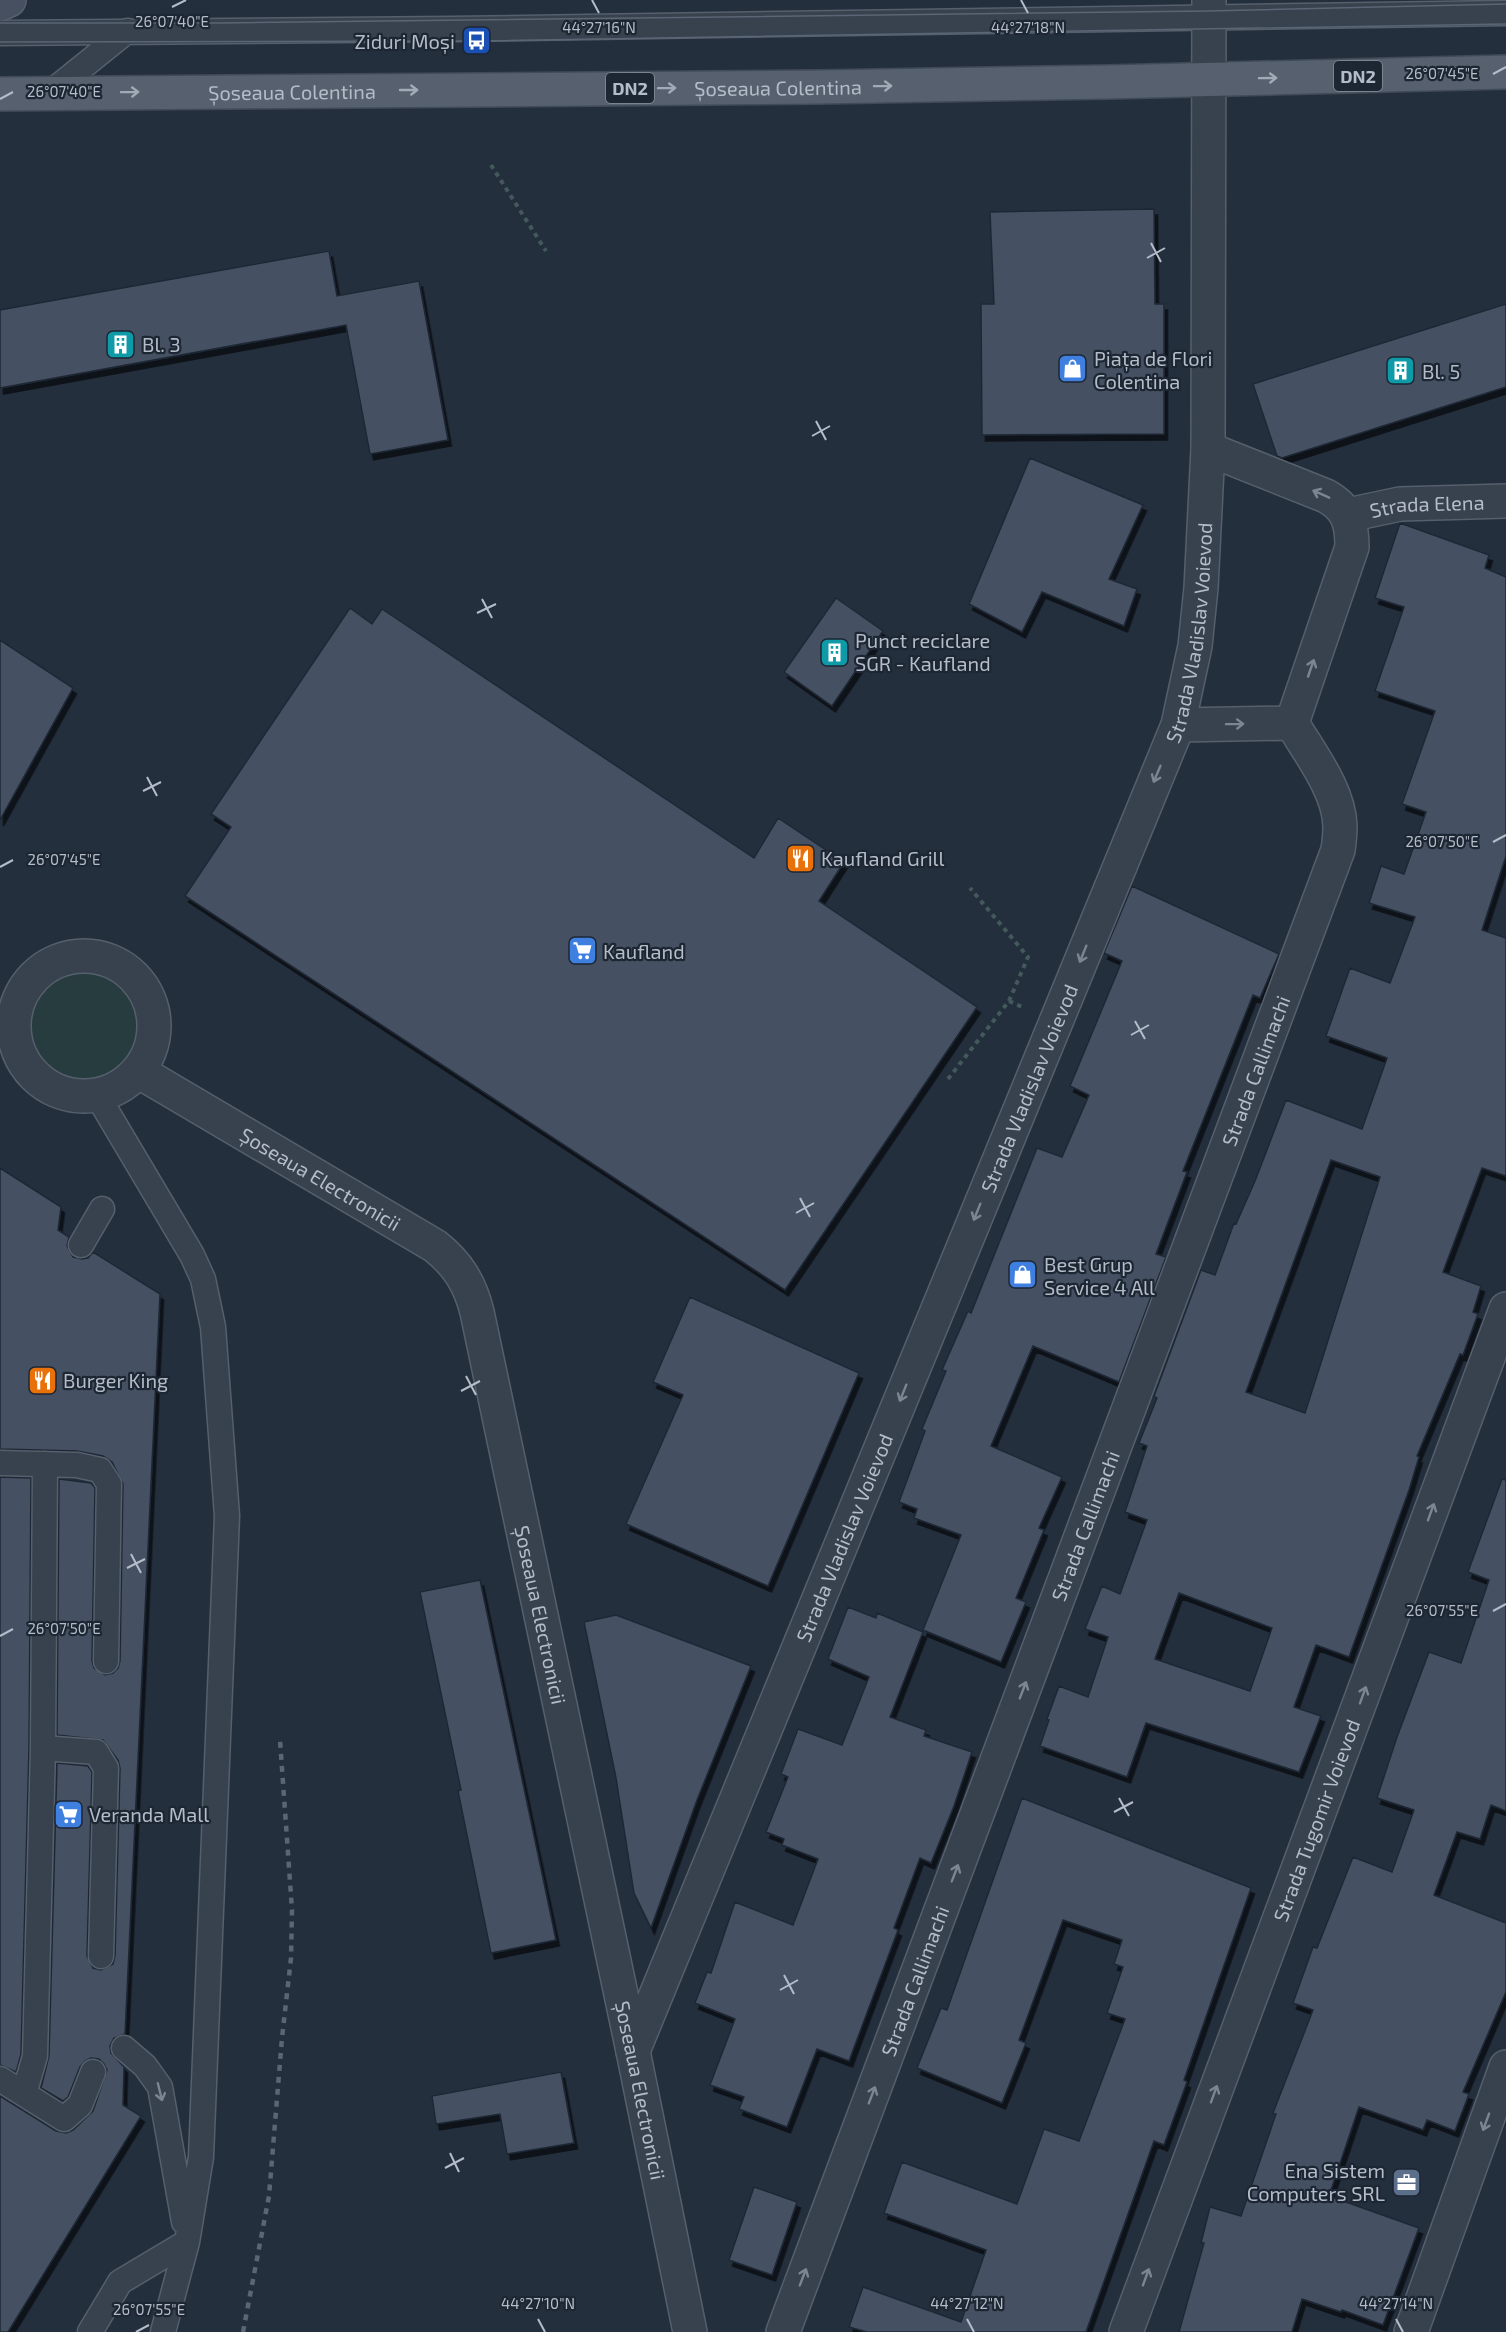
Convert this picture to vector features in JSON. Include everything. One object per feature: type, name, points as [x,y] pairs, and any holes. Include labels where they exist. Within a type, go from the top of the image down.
[{"type":"main road","points":[[0,4],[9,0]]},
{"type":"main road","name":"Șoseaua Colentina","points":[[0,94],[797,87],[1506,72]]},
{"type":"main road","name":"Șoseaua Colentina","points":[[0,109],[50,93]]},
{"type":"street","name":"Strada Vladislav Voievod","points":[[633,2051],[1178,725],[1196,634],[1201,588],[1208,449],[1209,9]]},
{"type":"street","points":[[1178,725],[1292,723],[1352,547],[1352,527],[1348,514],[1336,502],[1208,449]]},
{"type":"street","name":"Strada Elena","points":[[1348,514],[1400,504],[1506,501]]},
{"type":"street","name":"Strada Callimachi","points":[[783,2332],[1338,850],[1340,826],[1336,805],[1292,723]]},
{"type":"street","points":[[70,956],[93,956],[115,962],[134,976],[147,995],[153,1017],[153,1040],[138,1071],[117,1088],[97,1095],[69,1095],[53,1089],[36,1077],[21,1058],[7,1011],[19,999],[27,984],[49,964],[70,956]]},
{"type":"street","name":"Șoseaua Electronicii","points":[[138,1071],[435,1246],[454,1263],[467,1283],[474,1299],[690,2332]]},
{"type":"street","name":"Strada Tugomir Voievod","points":[[1126,2332],[1506,1310]]},
{"type":"street","points":[[1411,2332],[1506,2067]]},
{"type":"lane","points":[[0,33],[1209,9],[1506,13]]},
{"type":"lane","points":[[50,93],[127,31]]},
{"type":"lane","points":[[97,1095],[192,1255],[203,1279],[214,1337],[227,1516],[201,2157],[187,2242],[163,2332]]},
{"type":"lane","points":[[81,1245],[102,1209]]},
{"type":"lane","points":[[0,1463],[77,1465],[100,1470],[109,1484],[106,1661]]},
{"type":"lane","points":[[24,2094],[35,2056],[43,1748],[45,1464]]},
{"type":"lane","points":[[43,1748],[96,1752],[106,1768],[100,1956]]},
{"type":"lane","points":[[124,2048],[145,2066],[159,2087],[187,2242]]},
{"type":"lane","points":[[0,2079],[64,2119],[80,2106],[93,2072]]},
{"type":"lane","points":[[90,2332],[120,2282],[187,2242]]},
{"type":"path","points":[[491,165],[546,251]]},
{"type":"path","points":[[948,1079],[1009,1001],[1028,957],[970,888]]},
{"type":"green space","points":[[84,956],[111,962],[123,968],[133,977],[142,987],[148,999],[154,1026],[148,1053],[142,1065],[133,1075],[123,1084],[111,1090],[84,1096],[57,1090],[45,1084],[35,1075],[26,1065],[20,1053],[14,1026],[20,999],[26,987],[35,977],[45,968],[57,962]]},
{"type":"building","name":"Piața de Flori Colentina","points":[[1154,209],[1155,304],[1164,304],[1164,434],[982,435],[981,304],[994,304],[990,212]]},
{"type":"building","name":"Bl. 3","points":[[329,251],[337,296],[419,281],[448,440],[370,454],[346,325],[0,388],[0,310]]},
{"type":"building","name":"Bl. 5","points":[[1506,304],[1506,387],[1282,458],[1277,456],[1253,384]]},
{"type":"building","points":[[1030,458],[1143,505],[1109,579],[1137,589],[1124,626],[1042,592],[1022,632],[969,604]]},
{"type":"building","points":[[1400,523],[1489,555],[1485,568],[1506,577],[1506,856],[1482,930],[1506,938],[1506,1176],[1482,1168],[1443,1272],[1481,1286],[1473,1312],[1478,1314],[1463,1355],[1460,1354],[1417,1456],[1419,1457],[1409,1490],[1349,1657],[1316,1645],[1294,1707],[1321,1716],[1299,1772],[1146,1723],[1127,1777],[1040,1746],[1059,1686],[1088,1697],[1108,1637],[1085,1629],[1102,1586],[1120,1594],[1147,1520],[1125,1512],[1147,1446],[1139,1443],[1157,1398],[1154,1396],[1201,1270],[1215,1275],[1234,1223],[1236,1224],[1255,1181],[1286,1100],[1362,1129],[1387,1058],[1326,1036],[1350,968],[1390,983],[1415,917],[1369,903],[1381,866],[1404,874],[1426,812],[1402,804],[1435,711],[1375,691],[1404,607],[1375,598]],"holes":[[[1331,1160],[1380,1177],[1305,1413],[1246,1392]],[[1179,1593],[1272,1628],[1250,1691],[1155,1659]]]},
{"type":"building","name":"Punct reciclare SGR - Kaufland","points":[[836,598],[883,631],[832,706],[784,672]]},
{"type":"building","name":"Kaufland","points":[[350,608],[372,624],[382,609],[754,858],[778,818],[844,862],[819,901],[977,1007],[785,1290],[185,896],[231,827],[211,814]]},
{"type":"building","points":[[0,640],[73,688],[0,820]]},
{"type":"building","points":[[1132,886],[1279,954],[1260,998],[1253,995],[1183,1171],[1187,1172],[1156,1254],[1166,1257],[1119,1382],[1033,1346],[991,1446],[1062,1477],[1039,1528],[1044,1530],[1016,1598],[1026,1602],[1001,1662],[923,1630],[961,1535],[914,1518],[917,1509],[899,1502],[925,1431],[922,1429],[946,1371],[942,1370],[968,1311],[971,1313],[1037,1148],[1062,1157],[1089,1095],[1070,1086],[1122,961],[1104,953]]},
{"type":"building","name":"Veranda Mall","points":[[0,1168],[61,1207],[58,1230],[69,1237],[67,1246],[73,1257],[88,1258],[93,1252],[160,1294],[125,2034],[114,2038],[110,2046],[111,2053],[124,2067],[123,2105],[141,2116],[8,2332],[0,2332],[0,2096],[56,2131],[66,2133],[73,2130],[93,2111],[107,2070],[99,2059],[91,2058],[85,2061],[80,2067],[68,2097],[63,2101],[41,2088],[49,2056],[57,1763],[88,1766],[92,1772],[87,1956],[93,1968],[101,1970],[113,1964],[115,1956],[120,1768],[118,1760],[103,1740],[57,1735],[59,1479],[91,1483],[95,1488],[92,1661],[94,1668],[105,1675],[113,1673],[120,1661],[123,1484],[112,1462],[103,1456],[77,1451],[0,1449]]},
{"type":"building","points":[[690,1297],[859,1373],[768,1586],[626,1524],[683,1395],[653,1382]]},
{"type":"building","points":[[0,1477],[31,1478],[29,1748],[21,2054],[16,2072],[0,2065]]},
{"type":"building","points":[[1502,1479],[1506,1480],[1506,1811],[1491,1805],[1480,1839],[1457,1832],[1434,1895],[1506,1923],[1506,1992],[1463,2092],[1469,2094],[1455,2131],[1427,2120],[1423,2130],[1359,2107],[1329,2196],[1419,2228],[1383,2325],[1302,2299],[1292,2332],[1179,2332],[1204,2243],[1201,2243],[1210,2207],[1241,2216],[1276,2114],[1273,2113],[1313,2010],[1293,2003],[1313,1947],[1317,1948],[1353,1857],[1392,1872],[1414,1810],[1377,1798],[1429,1652],[1461,1663],[1489,1580],[1468,1572]]},
{"type":"building","points":[[480,1580],[556,1940],[491,1953],[458,1791],[461,1790],[420,1592]]},
{"type":"building","points":[[848,1607],[876,1618],[877,1613],[923,1632],[890,1717],[926,1730],[924,1736],[972,1752],[954,1806],[931,1863],[920,1858],[894,1928],[898,1930],[849,2061],[817,2049],[787,2127],[739,2109],[744,2097],[710,2085],[735,2019],[695,2003],[707,1972],[711,1973],[735,1902],[793,1925],[818,1859],[782,1845],[784,1839],[766,1832],[788,1777],[781,1774],[798,1729],[842,1745],[869,1677],[828,1659]]},
{"type":"building","points":[[616,1615],[751,1666],[697,1800],[651,1928],[634,1893],[616,1778],[584,1622]]},
{"type":"building","points":[[1022,1798],[1251,1888],[1184,2080],[1187,2082],[1164,2145],[1154,2141],[1086,2332],[867,2332],[849,2327],[863,2287],[961,2322],[986,2250],[884,2213],[902,2162],[1017,2204],[1044,2129],[1079,2141],[1125,2019],[1107,2013],[1123,1967],[1114,1964],[1122,1940],[1063,1920],[1019,2040],[1026,2043],[1002,2103],[917,2068],[941,2008],[947,2010]]},
{"type":"building","points":[[561,2072],[574,2143],[507,2154],[500,2114],[436,2124],[432,2096]]},
{"type":"building","points":[[754,2187],[797,2202],[772,2275],[729,2260]]},
{"type":"tram line","points":[[0,23],[222,23],[1209,11],[1506,4]]},
{"type":"tram line","points":[[0,42],[476,41],[1506,24]]},
{"type":"railway","points":[[243,2332],[269,2196],[291,1958],[292,1910],[280,1740]]},
{"type":"place","name":"Ziduri Moși","points":[[476,41]]},
{"type":"place","name":"Bl. 3","points":[[121,344]]},
{"type":"place","name":"Piața de Flori Colentina","points":[[1073,369]]},
{"type":"place","name":"Bl. 5","points":[[1401,371]]},
{"type":"place","name":"Punct reciclare SGR - Kaufland","points":[[834,652]]},
{"type":"place","name":"Kaufland Grill","points":[[800,858]]},
{"type":"place","name":"Kaufland","points":[[582,951]]},
{"type":"place","name":"Best Grup Service 4 All","points":[[1023,1275]]},
{"type":"place","name":"Burger King","points":[[42,1380]]},
{"type":"place","name":"Veranda Mall","points":[[68,1814]]},
{"type":"place","name":"Ena Sistem Computers SRL","points":[[1406,2182]]}]
